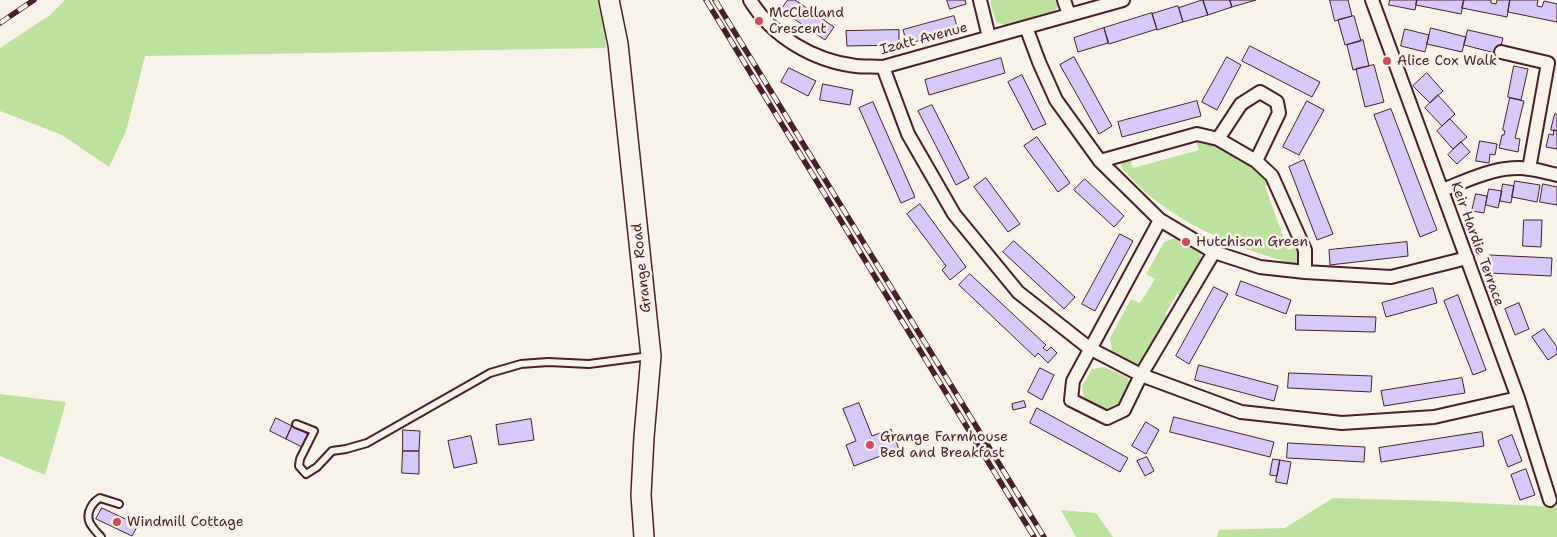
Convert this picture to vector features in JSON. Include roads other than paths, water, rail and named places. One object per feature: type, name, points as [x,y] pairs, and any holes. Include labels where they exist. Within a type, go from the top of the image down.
[{"type":"street","name":"Grange Road","points":[[609,0],[619,53],[651,356],[641,495],[644,537]]},
{"type":"street","name":"Izatt Avenue","points":[[750,0],[758,14],[777,32],[799,48],[827,59],[854,66],[883,67],[1123,0]]},
{"type":"street","points":[[980,0],[989,37]]},
{"type":"street","points":[[1064,0],[1069,15]]},
{"type":"street","name":"Keir Hardie Terrace","points":[[1372,0],[1518,398],[1550,500]]},
{"type":"street","points":[[1026,27],[1056,100],[1100,161],[1160,220],[1214,252],[1260,267],[1305,272],[1390,277],[1467,258]]},
{"type":"street","points":[[1502,52],[1548,63],[1529,169]]},
{"type":"street","points":[[883,67],[908,134],[954,214],[1018,292],[1089,348],[1142,375],[1241,412],[1342,423],[1434,417],[1518,398]]},
{"type":"street","points":[[1218,139],[1241,104],[1260,92],[1277,102],[1279,113],[1256,161]]},
{"type":"street","points":[[1100,161],[1197,134],[1218,139],[1256,161],[1272,176],[1305,250],[1305,272]]},
{"type":"street","points":[[1442,190],[1486,174],[1508,169],[1529,169],[1557,175]]},
{"type":"street","points":[[1160,220],[1072,381],[1071,400],[1107,418],[1124,410],[1142,375],[1214,252]]},
{"type":"lane","points":[[296,424],[314,431],[300,459],[299,466],[306,474],[317,467],[332,451],[346,450],[367,443],[490,373],[521,364],[548,362],[589,364],[651,356]]},
{"type":"lane","points":[[101,537],[90,526],[88,520],[88,513],[93,504],[100,498],[120,504]]},
{"type":"railway","points":[[0,23],[34,0]]},
{"type":"railway","points":[[706,0],[1034,537]]},
{"type":"railway","points":[[715,0],[1044,537]]},
{"type":"place","name":"McClelland Crescent","points":[[759,21]]},
{"type":"place","name":"Alice Cox Walk","points":[[1387,61]]},
{"type":"place","name":"Hutchison Green","points":[[1186,242]]},
{"type":"place","name":"Grange Farmhouse Bed and Breakfast","points":[[870,445]]},
{"type":"place","name":"Windmill Cottage","points":[[117,522]]}]
